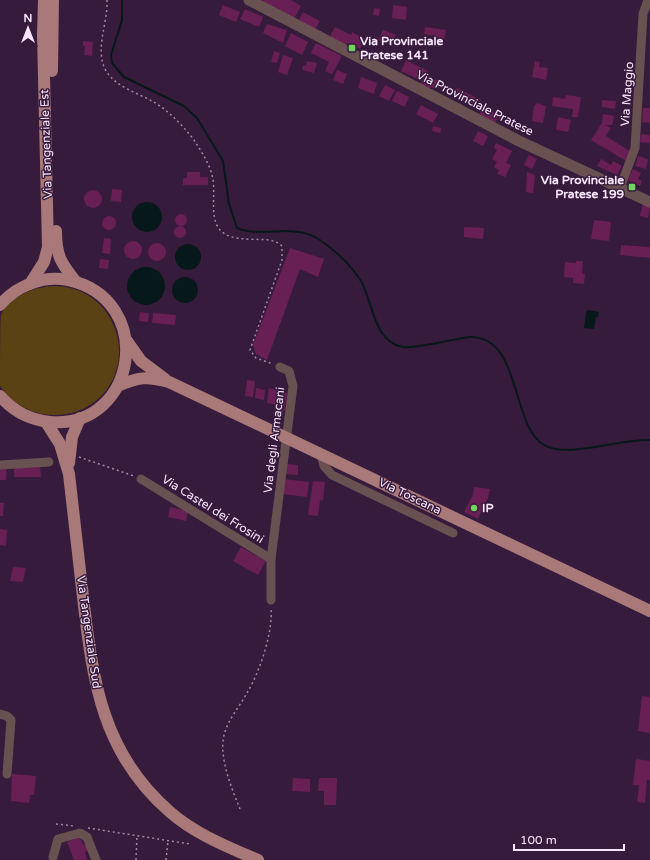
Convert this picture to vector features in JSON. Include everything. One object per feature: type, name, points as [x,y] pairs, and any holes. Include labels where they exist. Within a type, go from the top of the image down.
[{"type":"main road","name":"Via Tangenziale Est","points":[[30,284],[44,262],[48,247],[43,35],[44,0]]},
{"type":"main road","name":"Via Tangenziale Est","points":[[53,0],[52,61],[56,248],[62,264],[76,282]]},
{"type":"main road","points":[[0,305],[11,294],[30,284],[53,279],[76,282],[98,293],[110,304],[121,321],[127,341],[126,364],[118,386],[98,408],[80,418],[63,422],[46,422],[23,414],[9,405],[0,396]]},
{"type":"main road","name":"Via Toscana","points":[[127,341],[141,361],[169,382],[650,611]]},
{"type":"main road","name":"Via Toscana","points":[[118,386],[140,378],[152,378],[169,382]]},
{"type":"main road","name":"Via Tangenziale Sud","points":[[69,474],[72,437],[80,418]]},
{"type":"main road","name":"Via Tangenziale Sud","points":[[46,422],[60,444],[69,474],[93,669],[103,712],[119,748],[132,771],[145,787],[171,813],[208,837],[258,860]]},
{"type":"street","name":"Via Provinciale Pratese","points":[[248,0],[520,141],[650,202]]},
{"type":"street","name":"Via Maggio","points":[[620,188],[635,148],[644,14],[648,0]]},
{"type":"street","name":"Via degli Armacani","points":[[271,600],[271,559],[292,380],[289,371],[280,367]]},
{"type":"street","points":[[321,454],[326,470],[332,475],[453,533]]},
{"type":"street","points":[[0,465],[49,462]]},
{"type":"street","name":"Via Castel dei Frosini","points":[[141,479],[271,559]]},
{"type":"street","points":[[0,714],[7,716],[11,720],[7,774]]},
{"type":"street","points":[[53,856],[58,839],[80,833],[87,837],[96,860]]},
{"type":"path","points":[[107,0],[101,56],[109,75],[122,86],[163,108],[194,140],[206,160],[213,176],[215,219],[222,232],[231,237],[275,242],[282,246],[282,260],[250,350],[256,358],[280,367]]},
{"type":"path","points":[[79,455],[83,460],[116,469],[141,479]]},
{"type":"path","points":[[240,809],[226,762],[223,741],[226,726],[248,691],[267,643],[272,618],[271,600]]},
{"type":"path","points":[[56,824],[77,826]]},
{"type":"path","points":[[85,828],[190,844]]},
{"type":"path","points":[[136,860],[138,836]]},
{"type":"path","points":[[166,860],[168,841]]},
{"type":"shaded area","points":[[147,202],[158,206],[162,217],[158,228],[147,232],[136,228],[132,217],[136,206]]},
{"type":"shaded area","points":[[188,244],[197,248],[201,257],[197,266],[188,270],[179,266],[175,257],[179,248]]},
{"type":"shaded area","points":[[146,267],[159,273],[165,286],[159,299],[146,305],[133,299],[127,286],[133,273]]},
{"type":"shaded area","points":[[185,277],[194,281],[198,290],[194,299],[185,303],[176,299],[172,290],[176,281]]},
{"type":"shaded area","points":[[53,286],[77,290],[97,302],[110,318],[118,338],[119,360],[112,380],[99,398],[78,411],[56,415],[42,414],[18,404],[8,396],[0,386],[1,315],[10,303],[23,294],[38,288]]},
{"type":"shaded area","points":[[588,310],[599,312],[598,317],[596,317],[594,329],[584,328],[586,312]]},
{"type":"building","points":[[291,0],[301,6],[294,19],[262,1]]},
{"type":"building","points":[[223,5],[240,12],[236,22],[219,15]]},
{"type":"building","points":[[393,5],[407,7],[406,20],[392,18]]},
{"type":"building","points":[[374,8],[380,9],[379,16],[373,15]]},
{"type":"building","points":[[245,9],[263,17],[259,27],[240,19]]},
{"type":"building","points":[[303,12],[320,21],[315,30],[298,21]]},
{"type":"building","points":[[267,24],[287,30],[283,43],[263,33]]},
{"type":"building","points":[[335,27],[351,35],[352,32],[365,39],[360,49],[347,43],[345,46],[329,38]]},
{"type":"building","points":[[425,27],[446,30],[443,44],[433,43],[434,36],[424,34]]},
{"type":"building","points":[[383,30],[396,35],[392,46],[378,40]]},
{"type":"building","points":[[291,33],[308,42],[302,55],[285,46]]},
{"type":"building","points":[[83,41],[93,42],[92,56],[84,55],[85,46],[83,46]]},
{"type":"building","points":[[316,43],[342,56],[332,74],[325,71],[329,62],[311,53]]},
{"type":"building","points":[[274,51],[280,53],[277,63],[271,62]]},
{"type":"building","points":[[283,55],[293,58],[287,75],[278,72]]},
{"type":"building","points":[[406,60],[428,71],[426,75],[440,82],[436,89],[431,87],[429,89],[420,85],[422,81],[401,71]]},
{"type":"building","points":[[307,61],[317,63],[314,73],[302,70],[303,65],[306,66]]},
{"type":"building","points":[[535,61],[540,62],[539,67],[548,68],[546,80],[532,77]]},
{"type":"building","points":[[337,70],[347,74],[343,84],[333,80]]},
{"type":"building","points":[[361,77],[377,83],[374,94],[358,88]]},
{"type":"building","points":[[385,85],[395,90],[389,101],[379,96]]},
{"type":"building","points":[[457,88],[481,100],[477,108],[453,96]]},
{"type":"building","points":[[397,91],[409,97],[405,107],[392,101]]},
{"type":"building","points":[[566,95],[581,97],[578,117],[572,117],[573,109],[552,106],[553,97],[565,99]]},
{"type":"building","points":[[602,100],[616,101],[615,109],[602,107]]},
{"type":"building","points":[[537,103],[546,106],[543,123],[532,121],[534,106]]},
{"type":"building","points":[[421,105],[438,114],[433,123],[416,114]]},
{"type":"building","points":[[483,106],[499,115],[495,123],[479,115]]},
{"type":"building","points":[[643,108],[650,108],[650,123],[642,122]]},
{"type":"building","points":[[603,114],[614,116],[612,125],[605,125],[611,128],[606,136],[631,152],[626,161],[591,140],[602,123]]},
{"type":"building","points":[[558,117],[571,120],[568,132],[556,130]]},
{"type":"building","points":[[433,126],[441,128],[440,133],[432,131]]},
{"type":"building","points":[[478,131],[488,136],[483,146],[473,141]]},
{"type":"building","points":[[641,134],[650,135],[650,143],[640,142]]},
{"type":"building","points":[[496,143],[512,151],[506,163],[511,165],[505,177],[497,174],[499,170],[494,167],[497,162],[492,159],[497,150],[494,148]]},
{"type":"building","points":[[529,155],[537,159],[532,169],[524,165]]},
{"type":"building","points":[[638,156],[648,159],[646,169],[635,166]]},
{"type":"building","points":[[601,159],[611,165],[613,161],[622,166],[617,175],[597,166]]},
{"type":"building","points":[[633,169],[641,173],[638,179],[642,181],[640,186],[628,180]]},
{"type":"building","points":[[187,172],[200,172],[200,177],[208,177],[208,185],[183,185],[183,178],[187,178]]},
{"type":"building","points":[[527,172],[535,175],[533,193],[526,192]]},
{"type":"building","points":[[112,189],[122,190],[121,202],[111,201]]},
{"type":"building","points":[[93,190],[99,193],[102,199],[99,205],[93,208],[87,205],[84,199],[87,193]]},
{"type":"building","points":[[643,203],[650,206],[648,218],[640,216]]},
{"type":"building","points":[[179,214],[183,214],[187,220],[183,226],[179,226],[175,222],[175,218]]},
{"type":"building","points":[[106,216],[112,216],[116,220],[116,226],[112,230],[106,230],[102,226],[102,220]]},
{"type":"building","points":[[594,220],[611,222],[609,241],[591,239]]},
{"type":"building","points":[[178,226],[182,226],[186,232],[182,238],[178,238],[174,234],[174,230]]},
{"type":"building","points":[[464,227],[484,228],[483,239],[464,237]]},
{"type":"building","points":[[104,238],[111,239],[110,254],[102,253]]},
{"type":"building","points":[[133,241],[139,244],[142,250],[139,256],[133,259],[127,256],[124,250],[127,244]]},
{"type":"building","points":[[157,243],[163,246],[166,252],[163,258],[157,261],[151,258],[148,252],[151,246]]},
{"type":"building","points":[[621,245],[650,247],[650,258],[620,255]]},
{"type":"building","points":[[290,248],[324,259],[318,277],[300,269],[267,360],[256,354],[253,345]]},
{"type":"building","points":[[100,259],[109,260],[108,269],[99,268]]},
{"type":"building","points":[[576,261],[583,261],[582,273],[585,274],[584,284],[573,283],[573,278],[564,277],[565,262],[576,263]]},
{"type":"building","points":[[140,312],[149,313],[148,322],[139,321]]},
{"type":"building","points":[[153,313],[176,315],[175,325],[152,323]]},
{"type":"building","points":[[247,380],[255,381],[253,397],[245,396]]},
{"type":"building","points":[[256,388],[265,390],[264,400],[255,398]]},
{"type":"building","points":[[269,388],[287,393],[284,412],[276,411],[277,405],[267,403]]},
{"type":"building","points":[[287,464],[298,465],[298,475],[286,474]]},
{"type":"building","points":[[40,465],[41,477],[14,477],[14,467]]},
{"type":"building","points":[[0,467],[7,467],[6,480],[0,480]]},
{"type":"building","points":[[284,479],[309,482],[307,497],[282,494]]},
{"type":"building","points":[[313,481],[325,482],[323,501],[320,500],[318,516],[308,515]]},
{"type":"building","points":[[474,487],[490,489],[488,498],[478,519],[464,512],[473,495]]},
{"type":"building","points":[[0,503],[4,503],[3,516],[0,516]]},
{"type":"building","points":[[170,507],[188,511],[186,521],[168,517]]},
{"type":"building","points":[[0,529],[7,530],[6,546],[0,545]]},
{"type":"building","points":[[241,547],[266,561],[258,575],[233,561]]},
{"type":"building","points":[[13,567],[26,568],[23,582],[10,581]]},
{"type":"building","points":[[642,696],[650,697],[650,733],[638,731]]},
{"type":"building","points":[[636,759],[650,761],[650,780],[647,780],[645,803],[637,802],[639,785],[633,785]]},
{"type":"building","points":[[12,774],[36,776],[34,795],[30,795],[29,803],[11,801]]},
{"type":"building","points":[[293,778],[310,779],[310,792],[292,791]]},
{"type":"building","points":[[319,778],[337,778],[336,805],[324,805],[324,791],[318,791]]},
{"type":"building","points":[[80,837],[83,845],[86,844],[88,851],[85,852],[87,860],[74,860],[67,842]]},
{"type":"waterway","points":[[122,0],[122,20],[111,55],[112,63],[124,77],[184,106],[197,118],[223,161],[229,204],[237,228],[256,232],[286,231],[306,233],[328,246],[347,263],[361,281],[380,330],[393,344],[409,347],[469,337],[486,340],[498,350],[507,365],[525,419],[533,435],[544,445],[554,449],[567,450],[638,440],[650,440]]},
{"type":"place","name":"Via Provinciale Pratese 141","points":[[352,48]]},
{"type":"place","name":"Via Provinciale Pratese 199","points":[[632,187]]},
{"type":"place","name":"IP","points":[[474,508]]}]
